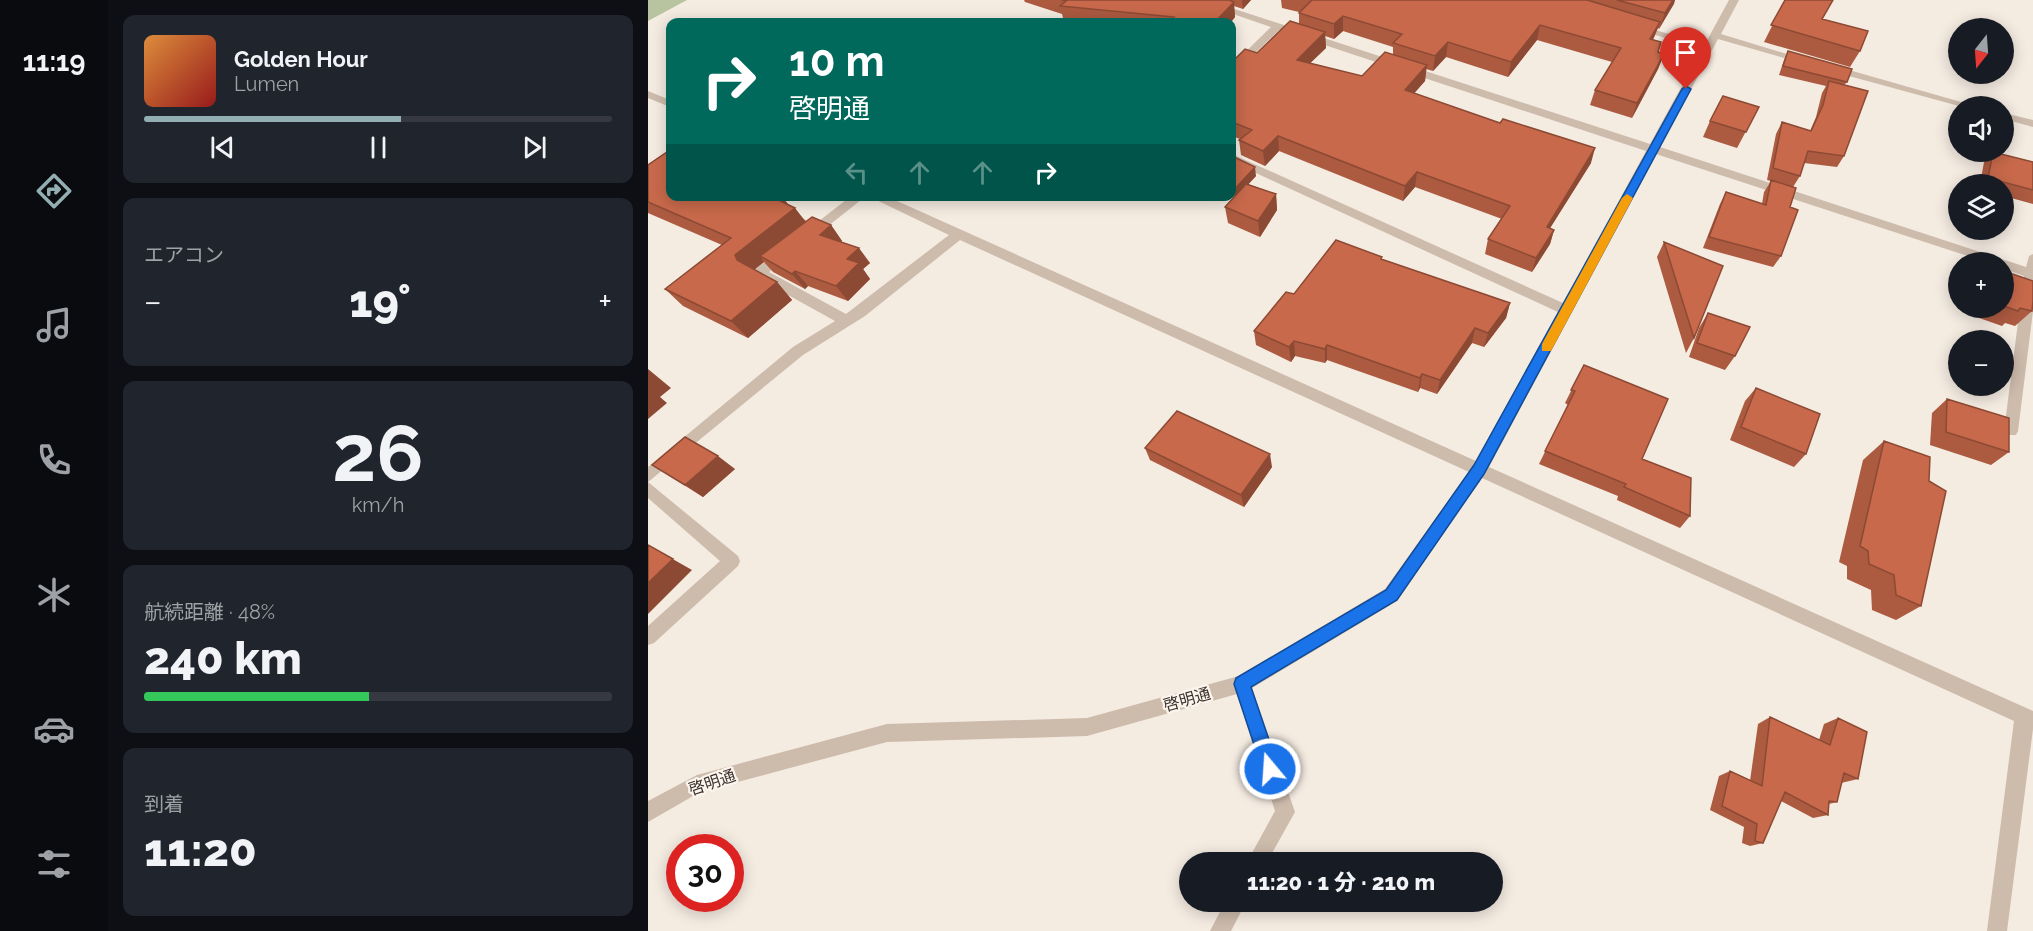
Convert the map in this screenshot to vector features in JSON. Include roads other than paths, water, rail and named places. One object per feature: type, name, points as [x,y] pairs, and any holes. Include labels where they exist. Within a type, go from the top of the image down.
[{"type":"street","points":[[1197,0],[1968,252]]},
{"type":"street","name":"啓明通","points":[[648,812],[697,784],[887,734],[1087,727],[1242,684],[1391,595],[1479,470],[1734,0]]},
{"type":"street","points":[[1630,26],[1709,48]]},
{"type":"street","points":[[1236,66],[1277,27]]},
{"type":"street","points":[[1715,35],[1948,100]]},
{"type":"street","points":[[648,94],[666,102]]},
{"type":"street","points":[[2014,119],[2033,124]]},
{"type":"street","points":[[1236,160],[1567,310]]},
{"type":"street","points":[[846,321],[759,273],[853,201]]},
{"type":"street","points":[[885,201],[2029,718],[1997,931]]},
{"type":"street","points":[[648,476],[798,351],[846,321],[958,235]]},
{"type":"street","points":[[2011,431],[2033,259]]},
{"type":"street","points":[[2014,267],[2032,273]]},
{"type":"street","points":[[648,489],[732,561],[648,636]]},
{"type":"street","points":[[1242,684],[1285,812],[1263,852]]},
{"type":"street","points":[[1220,931],[1230,912]]}]
